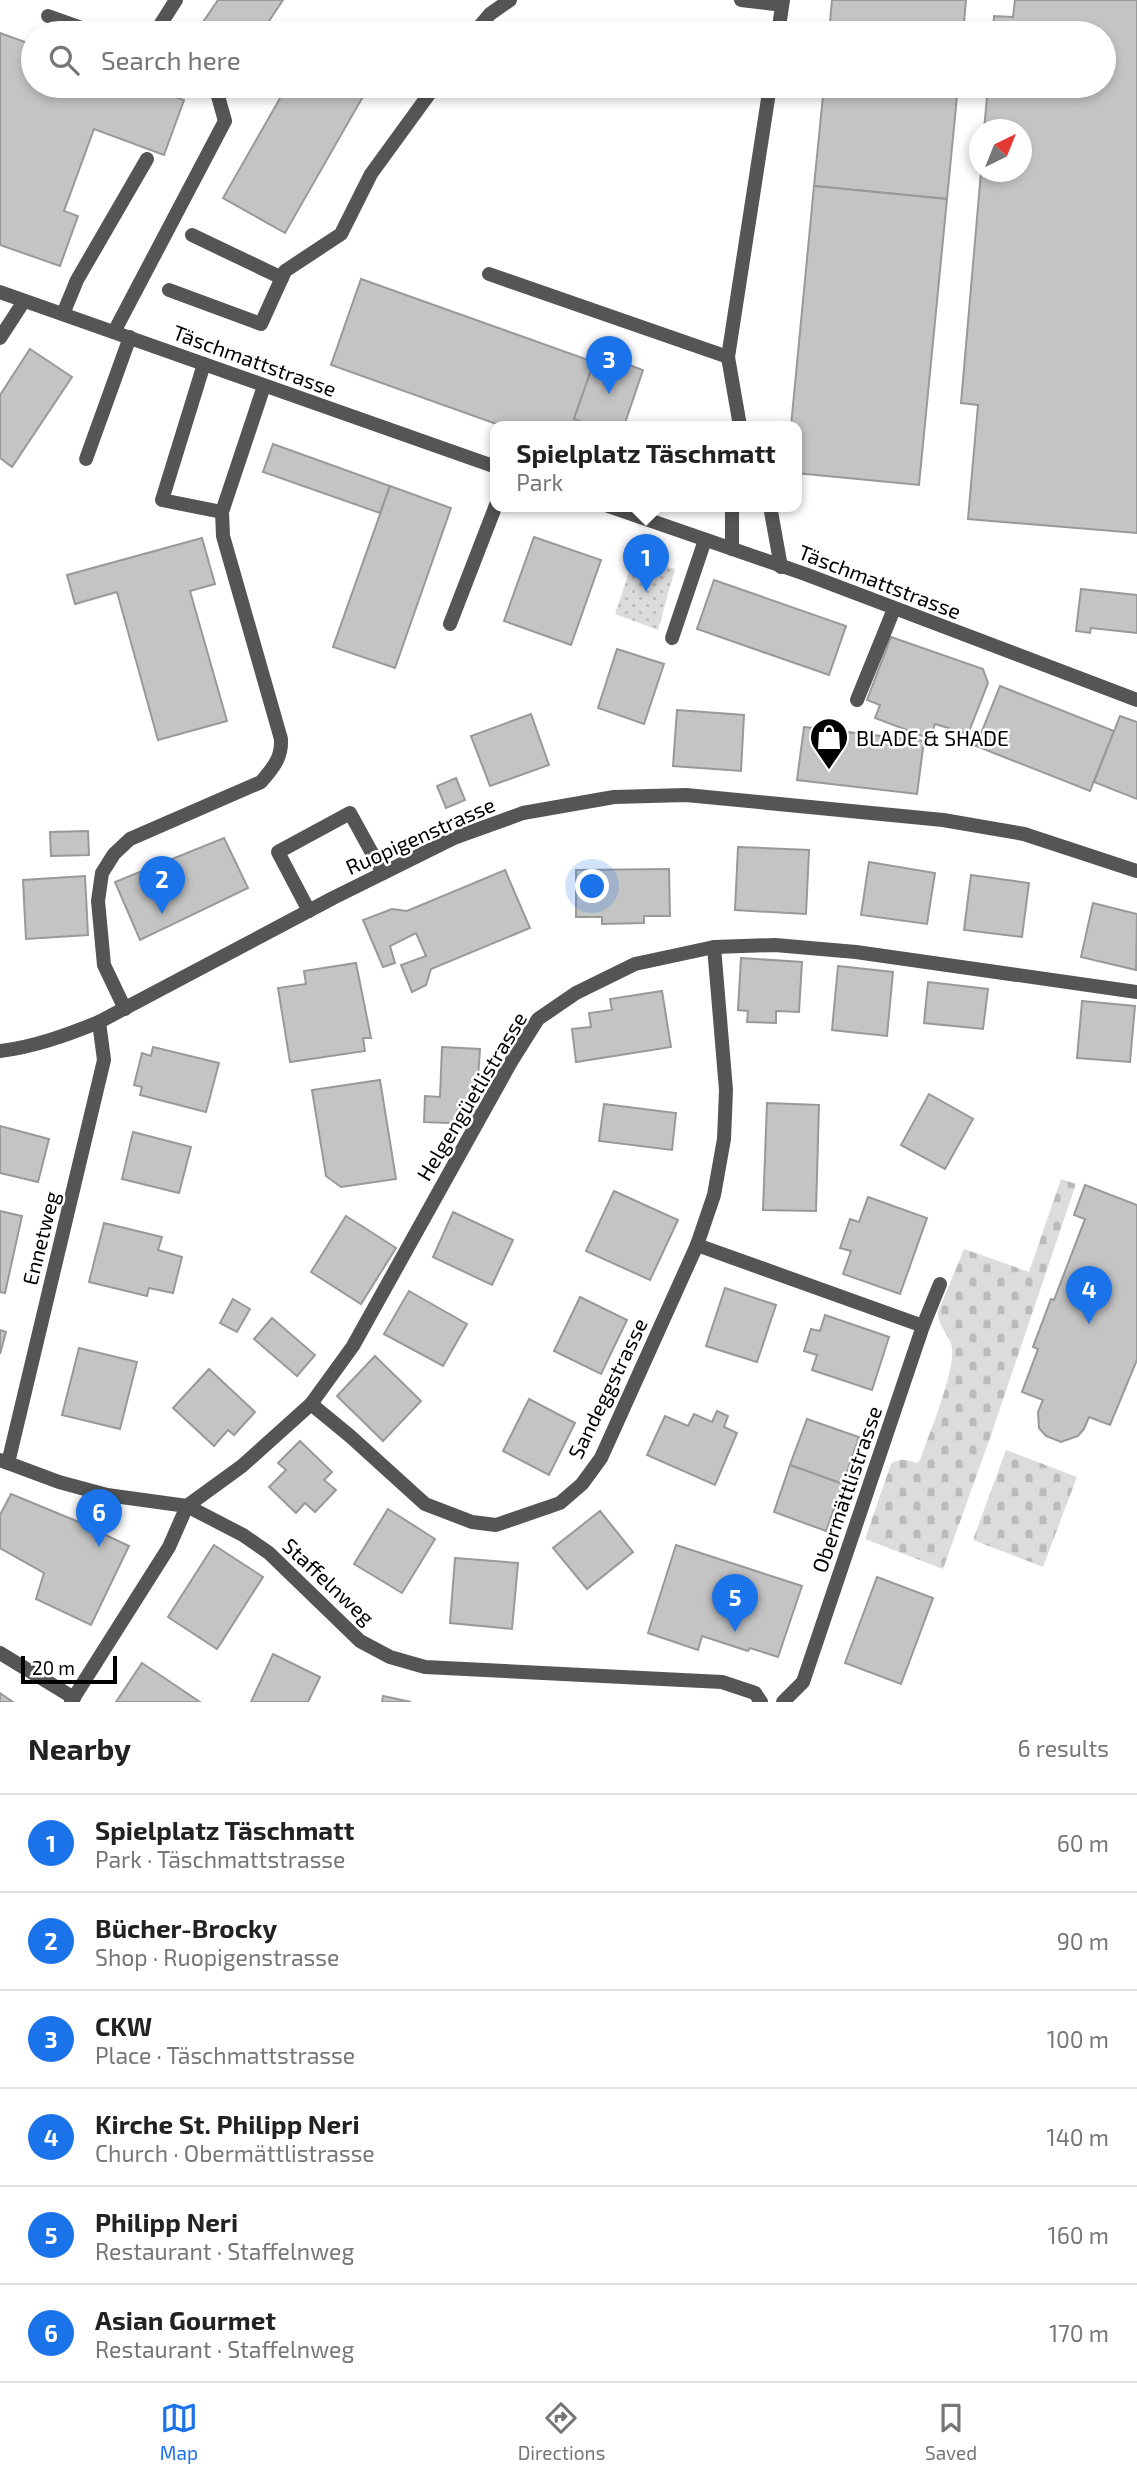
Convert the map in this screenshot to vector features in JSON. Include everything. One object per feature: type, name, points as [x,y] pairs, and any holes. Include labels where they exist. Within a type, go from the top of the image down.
[{"type":"street","points":[[163,21],[176,0]]},
{"type":"street","points":[[484,21],[510,0]]},
{"type":"street","points":[[741,0],[783,3],[780,21]]},
{"type":"street","points":[[48,16],[62,21]]},
{"type":"street","points":[[114,332],[225,121],[219,98]]},
{"type":"street","points":[[169,290],[261,324],[285,271],[341,234],[370,174],[426,98]]},
{"type":"street","points":[[739,421],[728,357],[768,98]]},
{"type":"street","points":[[63,314],[77,281],[147,159]]},
{"type":"street","points":[[192,235],[282,278]]},
{"type":"street","points":[[489,274],[728,357]]},
{"type":"street","name":"Täschmattstrasse","points":[[0,292],[490,465]]},
{"type":"street","points":[[0,338],[24,301]]},
{"type":"street","points":[[86,459],[130,337]]},
{"type":"street","points":[[204,365],[162,500],[222,512]]},
{"type":"street","points":[[125,1009],[104,965],[98,901],[102,873],[114,854],[130,839],[261,782],[282,751],[281,739],[223,536],[222,512],[264,386]]},
{"type":"street","points":[[450,624],[492,512]]},
{"type":"street","name":"Täschmattstrasse","points":[[625,512],[781,567],[1137,701]]},
{"type":"street","points":[[732,512],[732,549]]},
{"type":"street","points":[[771,512],[781,567]]},
{"type":"street","points":[[672,638],[705,540]]},
{"type":"street","points":[[857,700],[894,609]]},
{"type":"street","name":"Ruopigenstrasse","points":[[0,1051],[53,1039],[99,1022],[454,838],[523,813],[614,797],[686,795],[943,820],[1024,834],[1137,870]]},
{"type":"street","points":[[309,911],[278,852],[351,813],[383,873]]},
{"type":"street","name":"Helgengüetlistrasse","points":[[187,1506],[242,1466],[311,1404],[353,1346],[511,1062],[538,1019],[576,993],[635,964],[714,947],[775,945],[856,952],[1137,992]]},
{"type":"street","name":"Sandeggstrasse","points":[[311,1404],[351,1436],[425,1504],[472,1522],[496,1525],[560,1503],[582,1484],[601,1458],[697,1245],[714,1195],[724,1139],[726,1090],[714,947]]},
{"type":"street","name":"Ennetweg","points":[[4,1462],[104,1060],[99,1022]]},
{"type":"street","points":[[697,1245],[923,1326]]},
{"type":"street","name":"Obermättlistrasse","points":[[783,1702],[803,1682],[923,1326],[940,1284]]},
{"type":"street","name":"Staffelnweg","points":[[4,1462],[59,1482],[107,1495],[187,1506],[243,1535],[269,1553],[360,1641],[390,1657],[425,1667],[722,1682],[755,1693],[761,1702]]},
{"type":"street","points":[[0,1653],[73,1700],[169,1547],[187,1506]]},
{"type":"green space","points":[[634,557],[675,569],[658,630],[615,614]]},
{"type":"green space","points":[[1061,1179],[1076,1184],[943,1569],[865,1539],[891,1464],[901,1460],[917,1463],[920,1460],[940,1404],[950,1372],[952,1348],[938,1312],[964,1249],[1029,1272]]},
{"type":"green space","points":[[1006,1450],[1077,1477],[1043,1567],[973,1540]]},
{"type":"building","points":[[218,0],[283,0],[269,21],[204,21]]},
{"type":"building","points":[[832,0],[966,0],[964,21],[830,21]]},
{"type":"building","points":[[1015,0],[1137,0],[1137,533],[968,519],[978,405],[961,403],[980,182],[1032,182],[1032,119],[985,119],[987,98],[1116,98],[1116,21],[994,21],[994,16],[1013,17]]},
{"type":"building","points":[[0,33],[21,41],[21,98],[184,100],[164,155],[94,129],[64,211],[78,216],[60,266],[0,245]]},
{"type":"building","points":[[280,98],[362,98],[285,233],[223,198]]},
{"type":"building","points":[[823,98],[957,98],[947,199],[814,186]]},
{"type":"building","points":[[814,186],[947,199],[919,485],[802,474],[802,421],[791,421]]},
{"type":"building","points":[[361,279],[594,362],[574,419],[579,421],[490,422],[331,365]]},
{"type":"building","points":[[30,349],[72,377],[12,467],[0,458],[0,395]]},
{"type":"building","points":[[597,353],[643,370],[626,421],[574,419]]},
{"type":"building","points":[[273,444],[390,486],[380,513],[263,472]]},
{"type":"building","points":[[390,486],[451,508],[395,668],[333,647]]},
{"type":"building","points":[[534,537],[601,560],[571,645],[504,621]]},
{"type":"building","points":[[202,538],[215,584],[190,591],[227,721],[158,740],[117,592],[75,604],[67,575]]},
{"type":"building","points":[[714,580],[846,626],[829,675],[697,629]]},
{"type":"building","points":[[1081,589],[1137,595],[1137,633],[1091,628],[1090,633],[1076,631]]},
{"type":"building","points":[[891,637],[983,669],[988,683],[968,734],[935,724],[930,739],[875,718],[880,705],[867,700]]},
{"type":"building","points":[[617,649],[664,664],[644,724],[598,708]]},
{"type":"building","points":[[1000,686],[1114,731],[1090,791],[976,746]]},
{"type":"building","points":[[677,710],[744,715],[741,771],[673,766]]},
{"type":"building","points":[[531,714],[549,765],[490,786],[471,736]]},
{"type":"building","points":[[1120,716],[1137,722],[1137,799],[1094,782]]},
{"type":"building","points":[[804,727],[924,741],[917,794],[797,780]]},
{"type":"building","points":[[456,778],[465,800],[446,808],[437,786]]},
{"type":"building","points":[[88,831],[89,855],[51,856],[50,832]]},
{"type":"building","points":[[224,838],[248,888],[140,940],[115,882]]},
{"type":"building","points":[[738,847],[809,850],[806,914],[735,910]]},
{"type":"building","points":[[869,862],[935,873],[927,924],[861,915]]},
{"type":"building","points":[[669,869],[670,916],[644,916],[644,923],[602,924],[602,917],[576,917],[576,870]]},
{"type":"building","points":[[505,870],[530,928],[431,969],[426,985],[412,992],[401,965],[426,956],[416,933],[390,946],[395,963],[383,967],[363,920],[392,909],[407,911]]},
{"type":"building","points":[[971,875],[1029,883],[1022,937],[964,930]]},
{"type":"building","points":[[85,876],[88,935],[26,939],[23,880]]},
{"type":"building","points":[[1093,903],[1137,914],[1136,970],[1081,957]]},
{"type":"building","points":[[741,958],[802,962],[799,1012],[776,1011],[776,1023],[747,1022],[748,1011],[738,1010]]},
{"type":"building","points":[[356,963],[371,1038],[363,1038],[365,1051],[290,1062],[278,988],[306,984],[304,971]]},
{"type":"building","points":[[838,966],[893,972],[887,1036],[832,1030]]},
{"type":"building","points":[[928,982],[988,989],[983,1029],[924,1023]]},
{"type":"building","points":[[662,991],[671,1047],[576,1062],[572,1029],[591,1027],[589,1013],[612,1010],[610,999]]},
{"type":"building","points":[[1082,1001],[1135,1006],[1130,1062],[1077,1058]]},
{"type":"building","points":[[153,1047],[219,1063],[206,1112],[140,1095],[142,1087],[134,1085],[142,1053],[151,1056]]},
{"type":"building","points":[[442,1047],[480,1049],[475,1124],[424,1122],[425,1096],[440,1097]]},
{"type":"building","points":[[380,1080],[396,1179],[341,1187],[326,1176],[312,1090]]},
{"type":"building","points":[[929,1094],[973,1119],[945,1169],[901,1145]]},
{"type":"building","points":[[767,1103],[819,1105],[816,1211],[763,1210]]},
{"type":"building","points":[[604,1104],[676,1113],[672,1150],[599,1141]]},
{"type":"building","points":[[0,1126],[49,1139],[38,1182],[0,1173]]},
{"type":"building","points":[[133,1132],[191,1147],[179,1193],[122,1179]]},
{"type":"building","points":[[1085,1185],[1137,1205],[1137,1360],[1110,1425],[1089,1417],[1078,1436],[1061,1442],[1046,1436],[1039,1428],[1038,1412],[1043,1400],[1022,1392],[1038,1349],[1033,1347],[1085,1219],[1074,1215]]},
{"type":"building","points":[[614,1191],[678,1220],[650,1280],[586,1251]]},
{"type":"building","points":[[868,1197],[927,1218],[900,1294],[843,1274],[851,1251],[840,1248],[850,1219],[859,1222]]},
{"type":"building","points":[[0,1211],[22,1216],[5,1293],[0,1292]]},
{"type":"building","points":[[453,1212],[513,1240],[492,1285],[433,1257]]},
{"type":"building","points":[[346,1216],[396,1248],[361,1304],[311,1272]]},
{"type":"building","points":[[104,1223],[162,1237],[158,1250],[182,1257],[173,1293],[149,1288],[147,1296],[89,1282]]},
{"type":"building","points":[[725,1288],[776,1305],[757,1362],[706,1346]]},
{"type":"building","points":[[409,1291],[467,1324],[443,1366],[384,1334]]},
{"type":"building","points":[[580,1297],[627,1320],[601,1374],[554,1351]]},
{"type":"building","points":[[233,1299],[250,1309],[237,1332],[220,1323]]},
{"type":"building","points":[[825,1315],[889,1337],[872,1390],[812,1370],[817,1355],[804,1351],[811,1329],[820,1331]]},
{"type":"building","points":[[272,1318],[315,1355],[297,1376],[254,1339]]},
{"type":"building","points":[[0,1330],[6,1332],[0,1354]]},
{"type":"building","points":[[79,1348],[137,1362],[120,1429],[62,1415]]},
{"type":"building","points":[[375,1356],[421,1401],[383,1441],[337,1396]]},
{"type":"building","points":[[209,1369],[255,1412],[234,1435],[228,1430],[214,1446],[173,1408]]},
{"type":"building","points":[[529,1399],[575,1423],[549,1475],[503,1451]]},
{"type":"building","points":[[717,1411],[728,1416],[724,1427],[737,1433],[715,1485],[647,1455],[665,1416],[688,1426],[694,1414],[712,1422]]},
{"type":"building","points":[[807,1419],[859,1437],[843,1484],[790,1465]]},
{"type":"building","points":[[300,1441],[332,1472],[324,1480],[336,1490],[315,1512],[305,1503],[296,1513],[269,1487],[286,1470],[278,1463]]},
{"type":"building","points":[[790,1465],[843,1484],[826,1531],[774,1512]]},
{"type":"building","points":[[11,1494],[129,1546],[91,1625],[36,1599],[44,1573],[0,1548],[0,1515]]},
{"type":"building","points":[[388,1509],[435,1539],[402,1593],[354,1564]]},
{"type":"building","points":[[600,1511],[633,1552],[587,1589],[553,1548]]},
{"type":"building","points":[[214,1545],[263,1577],[217,1649],[168,1617]]},
{"type":"building","points":[[676,1545],[802,1586],[778,1657],[750,1648],[748,1651],[702,1636],[698,1650],[648,1633]]},
{"type":"building","points":[[455,1558],[518,1563],[512,1629],[450,1623]]},
{"type":"building","points":[[877,1577],[933,1598],[901,1684],[845,1663]]},
{"type":"building","points":[[273,1654],[320,1677],[308,1702],[251,1702]]},
{"type":"building","points":[[142,1663],[200,1702],[116,1702]]},
{"type":"building","points":[[0,1693],[13,1702],[0,1702]]},
{"type":"building","points":[[383,1696],[411,1702],[382,1702]]},
{"type":"place","name":"CKW","points":[[609,394]]},
{"type":"place","name":"Spielplatz Täschmatt","points":[[646,592]]},
{"type":"place","name":"BLADE & SHADE","points":[[829,771]]},
{"type":"place","name":"Bücher-Brocky","points":[[162,914]]},
{"type":"place","name":"Kirche St. Philipp Neri","points":[[1089,1324]]},
{"type":"place","name":"Asian Gourmet","points":[[99,1547]]},
{"type":"place","name":"Philipp Neri","points":[[735,1632]]}]
